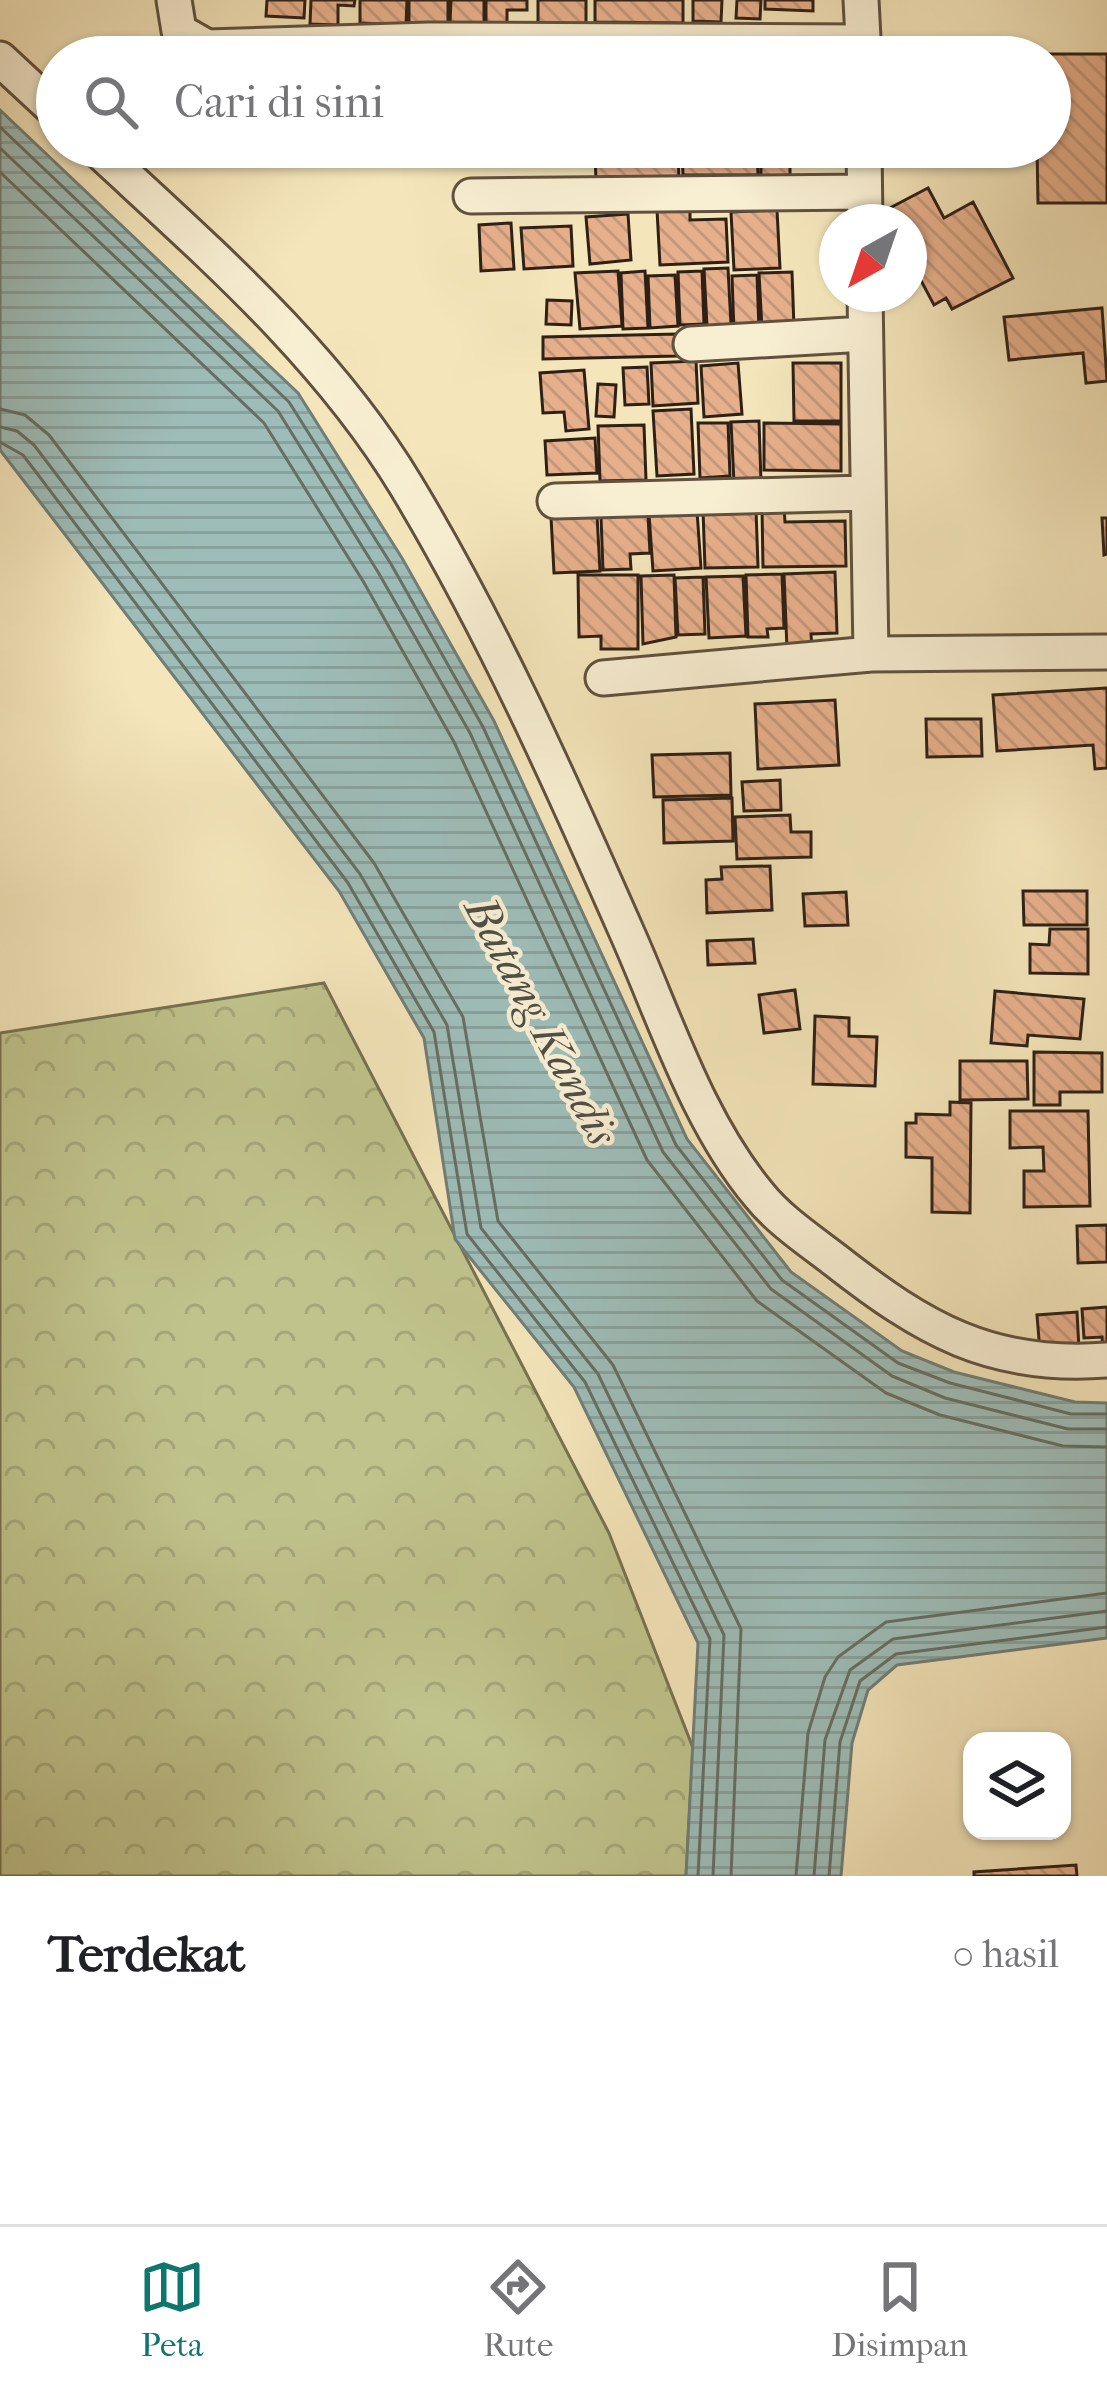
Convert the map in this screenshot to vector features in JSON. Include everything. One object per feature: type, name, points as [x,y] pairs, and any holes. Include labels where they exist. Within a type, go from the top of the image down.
[{"type":"street","points":[[174,0],[179,31],[188,36]]},
{"type":"street","points":[[860,0],[863,36]]},
{"type":"street","points":[[0,59],[36,92]]},
{"type":"street","points":[[118,168],[236,278],[319,365],[379,441],[446,552],[548,754],[708,1115],[759,1195],[815,1245],[930,1329],[1016,1357],[1060,1364],[1107,1360]]},
{"type":"street","points":[[864,168],[864,204]]},
{"type":"street","points":[[472,196],[819,206]]},
{"type":"street","points":[[865,312],[871,654]]},
{"type":"street","points":[[691,344],[866,334]]},
{"type":"street","points":[[555,501],[865,493]]},
{"type":"street","points":[[604,678],[871,654],[1107,652]]},
{"type":"green space","points":[[324,983],[609,1533],[693,1748],[686,1876],[0,1876],[0,1033]]},
{"type":"water","name":"Batang Kandis","points":[[0,110],[36,144],[36,168],[61,168],[298,393],[402,558],[494,721],[687,1139],[791,1272],[902,1351],[954,1372],[1075,1402],[1107,1403],[1107,1638],[897,1665],[868,1690],[852,1743],[841,1876],[686,1876],[698,1643],[574,1387],[455,1239],[424,1038],[339,891],[0,450]]},
{"type":"building","points":[[267,0],[305,0],[304,18],[266,16]]},
{"type":"building","points":[[311,0],[355,0],[354,6],[338,5],[338,25],[310,24]]},
{"type":"building","points":[[360,0],[407,0],[406,25],[360,23]]},
{"type":"building","points":[[409,0],[448,0],[448,23],[409,23]]},
{"type":"building","points":[[451,0],[484,0],[484,23],[450,23]]},
{"type":"building","points":[[486,0],[527,0],[527,10],[507,10],[507,26],[486,26]]},
{"type":"building","points":[[538,0],[586,0],[586,24],[538,24]]},
{"type":"building","points":[[595,0],[683,0],[683,23],[595,22]]},
{"type":"building","points":[[693,0],[722,0],[721,22],[693,21]]},
{"type":"building","points":[[737,0],[761,0],[760,19],[736,18]]},
{"type":"building","points":[[765,0],[813,0],[813,11],[765,9]]},
{"type":"building","points":[[1071,54],[1107,54],[1107,203],[1038,203],[1037,168],[1071,168]]},
{"type":"building","points":[[596,168],[679,168],[679,182],[596,183]]},
{"type":"building","points":[[683,168],[758,168],[758,175],[683,175]]},
{"type":"building","points":[[761,168],[790,168],[790,177],[761,177]]},
{"type":"building","points":[[928,188],[944,218],[973,202],[1013,278],[952,309],[946,298],[934,305],[927,292],[927,204],[897,204]]},
{"type":"building","points":[[690,209],[690,220],[726,219],[728,262],[660,265],[657,210]]},
{"type":"building","points":[[777,210],[780,268],[734,270],[731,212]]},
{"type":"building","points":[[628,214],[631,260],[590,264],[586,217]]},
{"type":"building","points":[[511,223],[514,269],[481,271],[479,225]]},
{"type":"building","points":[[571,226],[573,266],[524,269],[521,228]]},
{"type":"building","points":[[728,268],[731,325],[707,326],[704,269]]},
{"type":"building","points":[[618,271],[622,326],[580,329],[575,273]]},
{"type":"building","points":[[645,271],[648,328],[623,329],[621,273]]},
{"type":"building","points":[[702,271],[704,324],[680,325],[678,272]]},
{"type":"building","points":[[792,272],[794,328],[762,329],[759,273]]},
{"type":"building","points":[[675,275],[678,326],[650,328],[648,276]]},
{"type":"building","points":[[757,275],[759,330],[734,332],[732,276]]},
{"type":"building","points":[[547,300],[572,301],[571,325],[546,324]]},
{"type":"building","points":[[1102,308],[1107,381],[1086,383],[1083,353],[1009,360],[1004,317]]},
{"type":"building","points":[[677,334],[677,356],[543,359],[543,337]]},
{"type":"building","points":[[696,361],[698,403],[653,406],[651,363]]},
{"type":"building","points":[[738,363],[742,414],[704,417],[701,366]]},
{"type":"building","points":[[793,363],[841,363],[841,421],[794,421]]},
{"type":"building","points":[[647,367],[649,404],[625,405],[623,368]]},
{"type":"building","points":[[584,370],[589,429],[566,431],[564,412],[543,413],[540,373]]},
{"type":"building","points":[[598,384],[616,385],[614,417],[596,416]]},
{"type":"building","points":[[691,409],[694,474],[657,476],[653,411]]},
{"type":"building","points":[[759,421],[761,482],[734,483],[731,422]]},
{"type":"building","points":[[698,423],[728,423],[730,476],[700,478]]},
{"type":"building","points":[[764,423],[841,424],[841,471],[764,470]]},
{"type":"building","points":[[644,425],[646,480],[600,481],[598,426]]},
{"type":"building","points":[[595,438],[597,473],[547,475],[545,441]]},
{"type":"building","points":[[762,507],[784,507],[785,522],[845,521],[846,566],[763,567]]},
{"type":"building","points":[[756,509],[758,567],[705,568],[703,510]]},
{"type":"building","points":[[697,511],[701,568],[653,571],[649,514]]},
{"type":"building","points":[[597,515],[600,571],[554,573],[551,517]]},
{"type":"building","points":[[648,515],[650,553],[630,554],[631,569],[603,570],[601,517]]},
{"type":"building","points":[[1102,518],[1107,518],[1104,555]]},
{"type":"building","points":[[835,572],[837,633],[811,634],[812,648],[787,649],[784,574]]},
{"type":"building","points":[[782,574],[784,628],[767,629],[768,637],[748,637],[746,575]]},
{"type":"building","points":[[578,575],[638,575],[638,649],[601,649],[601,636],[579,637]]},
{"type":"building","points":[[674,575],[676,637],[643,644],[641,576]]},
{"type":"building","points":[[743,576],[746,636],[709,638],[706,577]]},
{"type":"building","points":[[703,577],[705,634],[678,635],[675,578]]},
{"type":"building","points":[[1107,688],[1107,768],[1095,769],[1093,745],[997,751],[993,695]]},
{"type":"building","points":[[835,700],[839,765],[758,769],[755,704]]},
{"type":"building","points":[[926,719],[981,719],[982,756],[927,757]]},
{"type":"building","points":[[730,753],[731,795],[654,797],[652,755]]},
{"type":"building","points":[[780,780],[781,810],[744,811],[742,782]]},
{"type":"building","points":[[732,798],[733,841],[664,843],[663,800]]},
{"type":"building","points":[[790,815],[791,832],[811,832],[811,857],[737,859],[735,817]]},
{"type":"building","points":[[770,866],[772,910],[707,913],[706,880],[722,879],[721,867]]},
{"type":"building","points":[[1023,891],[1087,891],[1087,925],[1024,925]]},
{"type":"building","points":[[846,892],[848,925],[805,926],[803,894]]},
{"type":"building","points":[[1050,929],[1088,929],[1088,974],[1030,973],[1030,944],[1049,945]]},
{"type":"building","points":[[753,939],[755,963],[708,965],[707,941]]},
{"type":"building","points":[[795,990],[800,1029],[764,1033],[759,995]]},
{"type":"building","points":[[995,991],[1084,999],[1080,1039],[1028,1035],[1027,1046],[991,1043]]},
{"type":"building","points":[[815,1016],[849,1018],[849,1036],[877,1037],[875,1086],[813,1084]]},
{"type":"building","points":[[1034,1052],[1102,1053],[1102,1092],[1060,1092],[1060,1105],[1034,1105]]},
{"type":"building","points":[[960,1061],[1027,1061],[1028,1099],[960,1100]]},
{"type":"building","points":[[950,1102],[971,1103],[970,1213],[932,1212],[932,1158],[906,1157],[906,1123],[916,1123],[916,1114],[950,1115]]},
{"type":"building","points":[[1010,1111],[1088,1111],[1090,1206],[1024,1207],[1024,1171],[1044,1171],[1043,1147],[1010,1148]]},
{"type":"building","points":[[1107,1225],[1107,1262],[1078,1263],[1077,1226]]},
{"type":"building","points":[[1107,1307],[1107,1349],[1103,1349],[1102,1337],[1084,1338],[1082,1309]]},
{"type":"building","points":[[1077,1312],[1079,1349],[1040,1352],[1037,1315]]},
{"type":"building","points":[[1076,1865],[1077,1876],[974,1876],[974,1872]]}]
